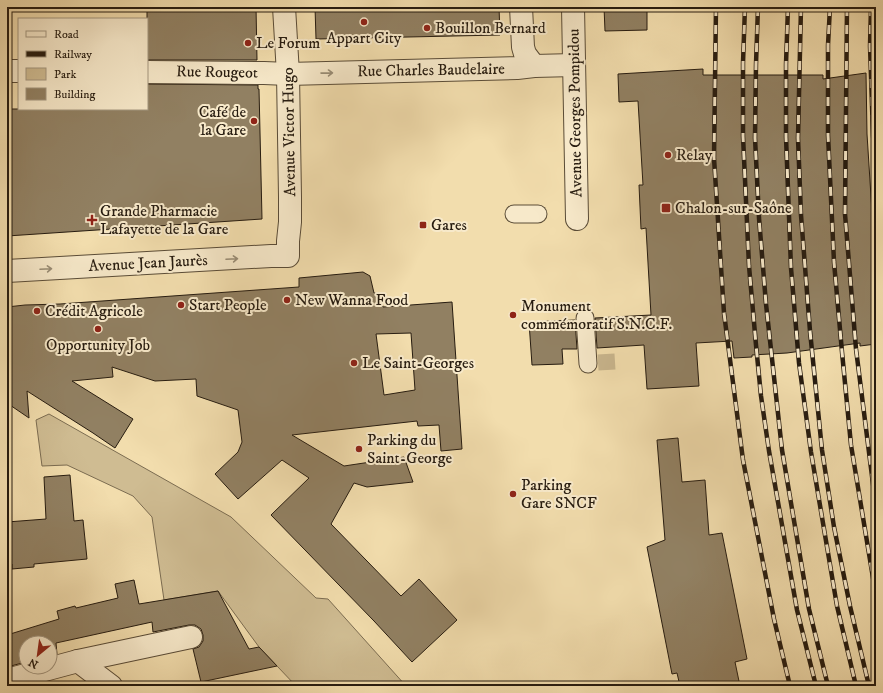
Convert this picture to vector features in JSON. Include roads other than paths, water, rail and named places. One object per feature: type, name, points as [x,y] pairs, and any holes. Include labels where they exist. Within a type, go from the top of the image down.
[{"type":"street","name":"Avenue Victor Hugo","points":[[284,7],[288,74],[290,197],[288,256]]},
{"type":"street","points":[[521,7],[523,47],[525,54],[534,66]]},
{"type":"street","name":"Avenue Georges Pompidou","points":[[573,7],[576,213]]},
{"type":"street","name":"Rue Charles Baudelaire","points":[[288,74],[517,68],[574,65]]},
{"type":"street","points":[[7,70],[18,71]]},
{"type":"street","name":"Rue Rougeot","points":[[148,72],[288,74]]},
{"type":"street","points":[[514,214],[538,214]]},
{"type":"street","name":"Avenue Jean Jaurès","points":[[7,271],[288,256]]},
{"type":"street","points":[[585,318],[588,364]]},
{"type":"street","points":[[7,680],[78,661],[191,637]]},
{"type":"street","points":[[78,661],[111,686]]},
{"type":"tunnel","points":[[606,354],[607,370]]},
{"type":"railway","points":[[716,7],[714,158],[724,313],[743,460],[774,619],[790,686]]},
{"type":"railway","points":[[745,7],[743,136],[749,266],[761,396],[769,451],[797,610],[816,686]]},
{"type":"railway","points":[[758,7],[755,138],[759,218],[766,304],[782,450],[809,609],[828,686]]},
{"type":"railway","points":[[788,7],[786,137],[791,268],[799,363],[811,452],[837,606],[856,686]]},
{"type":"railway","points":[[801,7],[798,138],[801,215],[810,331],[822,450],[834,527],[850,606],[869,686]]},
{"type":"railway","points":[[830,7],[828,45],[828,135],[834,262],[851,445],[876,596]]},
{"type":"railway","points":[[847,7],[845,214],[856,349],[876,508]]},
{"type":"railway","points":[[871,7],[870,46],[876,178]]},
{"type":"place","name":"Appart City","points":[[364,22]]},
{"type":"place","name":"Bouillon Bernard","points":[[427,28]]},
{"type":"place","name":"Le Forum","points":[[248,43]]},
{"type":"place","name":"Café de la Gare","points":[[254,121]]},
{"type":"place","name":"Relay","points":[[668,155]]},
{"type":"place","name":"Chalon-sur-Saône","points":[[666,208]]},
{"type":"place","name":"Grande Pharmacie Lafayette de la Gare","points":[[92,220]]},
{"type":"place","name":"Gares","points":[[423,225]]},
{"type":"place","name":"New Wanna Food","points":[[287,300]]},
{"type":"place","name":"Start People","points":[[181,305]]},
{"type":"place","name":"Crédit Agricole","points":[[37,311]]},
{"type":"place","name":"Monument commémoratif S.N.C.F.","points":[[513,315]]},
{"type":"place","name":"Opportunity Job","points":[[98,329]]},
{"type":"place","name":"Le Saint-Georges","points":[[354,363]]},
{"type":"place","name":"Parking du Saint-George","points":[[359,449]]},
{"type":"place","name":"Parking Gare SNCF","points":[[513,494]]}]
